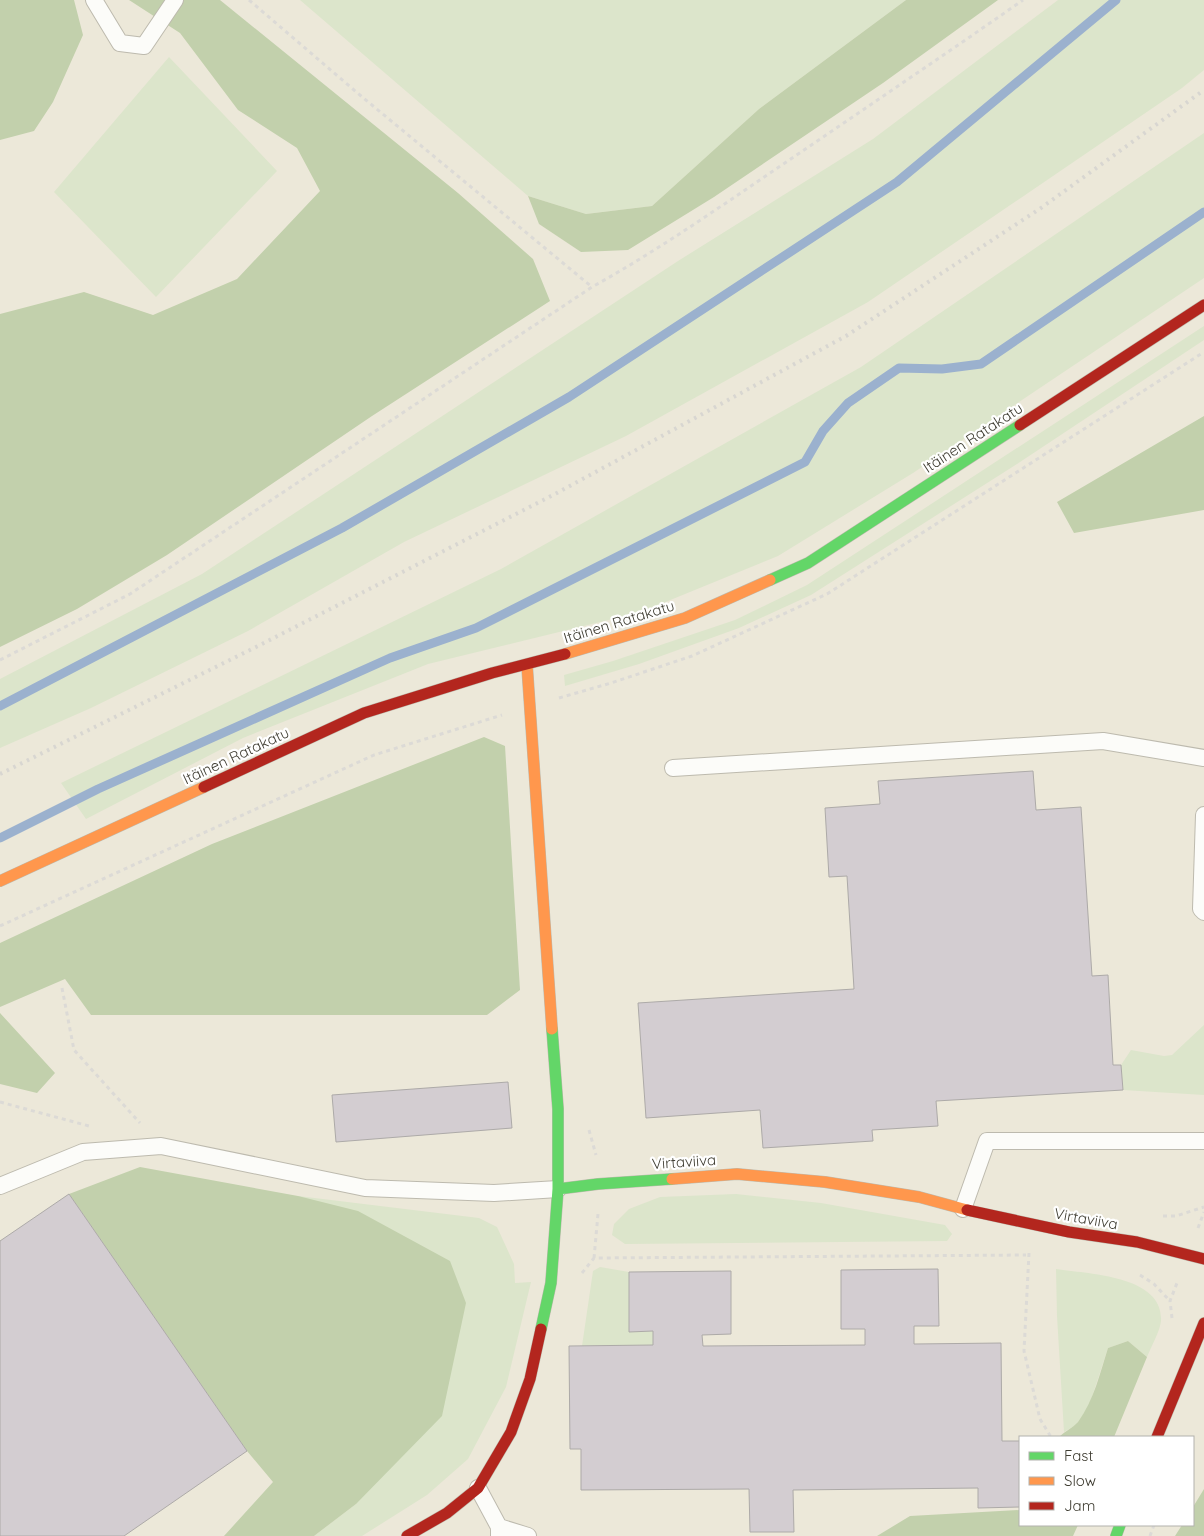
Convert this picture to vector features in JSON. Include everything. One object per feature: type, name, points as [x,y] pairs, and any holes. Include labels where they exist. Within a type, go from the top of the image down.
[{"type":"street","name":"Itäinen Ratakatu","points":[[0,881],[364,713],[686,618],[808,563],[1204,305]]},
{"type":"street","points":[[407,1536],[447,1513],[478,1488],[511,1432],[530,1379],[551,1283],[558,1188],[558,1109],[527,665]]},
{"type":"street","name":"Virtaviiva","points":[[558,1188],[737,1174],[824,1182],[919,1197],[1031,1224],[1069,1232],[1137,1242],[1204,1259]]},
{"type":"street","points":[[1157,1436],[1204,1323]]},
{"type":"lane","points":[[94,0],[120,43],[144,46],[175,0]]},
{"type":"lane","points":[[673,768],[1103,742],[1204,758]]},
{"type":"lane","points":[[1204,815],[1201,908],[1204,912]]},
{"type":"lane","points":[[963,1209],[987,1141],[1204,1142]]},
{"type":"lane","points":[[0,1186],[83,1152],[161,1146],[365,1188],[494,1193],[558,1188]]},
{"type":"lane","points":[[478,1488],[499,1531],[528,1536]]},
{"type":"path","points":[[249,0],[361,96],[592,286]]},
{"type":"path","points":[[0,660],[130,594],[592,286],[627,267],[710,213],[1023,0]]},
{"type":"path","points":[[0,926],[374,755],[692,656],[827,594],[1204,352]]},
{"type":"path","points":[[62,988],[74,1050],[161,1146]]},
{"type":"path","points":[[0,1102],[94,1128]]},
{"type":"path","points":[[581,1274],[594,1258],[598,1219],[598,1158],[589,1131],[588,1121]]},
{"type":"path","points":[[1173,1322],[1170,1301],[1204,1212]]},
{"type":"path","points":[[1031,1224],[1024,1351],[1040,1419],[1050,1436]]},
{"type":"path","points":[[594,1258],[1037,1256]]},
{"type":"path","points":[[1132,1270],[1154,1284],[1170,1301]]},
{"type":"green space","points":[[0,0],[74,0],[83,35],[53,102],[34,131],[0,140]]},
{"type":"green space","points":[[129,0],[220,0],[458,193],[533,259],[550,301],[372,416],[167,555],[77,609],[0,647],[0,314],[84,292],[153,315],[237,279],[320,191],[297,148],[238,110],[180,33]]},
{"type":"green space","points":[[300,0],[906,0],[759,109],[652,206],[586,214],[528,196]]},
{"type":"green space","points":[[906,0],[998,0],[883,83],[714,197],[628,250],[581,252],[539,224],[528,196],[586,214],[652,206],[759,109]]},
{"type":"green space","points":[[1058,0],[1204,0],[1204,70],[1182,88],[868,302],[626,436],[404,542],[248,631],[91,708],[0,748],[0,679],[202,574],[678,261],[873,139]]},
{"type":"green space","points":[[169,57],[277,171],[156,297],[54,192]]},
{"type":"green space","points":[[1204,133],[1204,278],[913,473],[778,556],[641,612],[428,664],[243,738],[86,819],[61,783],[501,569],[861,367]]},
{"type":"green space","points":[[1204,326],[1204,340],[1017,464],[811,595],[739,628],[639,664],[565,686],[564,675],[613,661],[735,620],[807,585]]},
{"type":"green space","points":[[1204,416],[1204,510],[1074,533],[1057,502]]},
{"type":"green space","points":[[484,737],[505,746],[520,990],[487,1015],[91,1015],[65,979],[0,1007],[0,943],[212,844]]},
{"type":"green space","points":[[0,1013],[55,1073],[37,1093],[0,1084]]},
{"type":"green space","points":[[1204,1025],[1204,1095],[1123,1090],[1121,1065],[1131,1050],[1164,1056],[1172,1055]]},
{"type":"green space","points":[[140,1167],[298,1196],[358,1211],[450,1261],[466,1303],[442,1416],[356,1504],[314,1536],[224,1536],[273,1482],[247,1451],[69,1194]]},
{"type":"green space","points":[[736,1194],[821,1203],[945,1225],[952,1234],[947,1241],[625,1244],[612,1235],[614,1224],[629,1209],[660,1197]]},
{"type":"green space","points":[[298,1196],[479,1218],[497,1227],[514,1264],[515,1283],[531,1282],[506,1387],[468,1459],[427,1495],[362,1536],[314,1536],[356,1504]]},
{"type":"green space","points":[[600,1267],[629,1272],[629,1331],[653,1331],[653,1345],[582,1346],[593,1271]]},
{"type":"green space","points":[[1056,1269],[1104,1276],[1137,1286],[1150,1294],[1159,1306],[1161,1321],[1147,1357],[1128,1341],[1108,1348],[1089,1406],[1076,1425],[1064,1432],[1057,1316]]},
{"type":"green space","points":[[1128,1341],[1147,1357],[1114,1436],[1060,1436],[1076,1424],[1084,1414],[1096,1386],[1108,1348]]},
{"type":"green space","points":[[1204,1489],[1204,1536],[1175,1536],[1181,1526],[1194,1526],[1194,1505]]},
{"type":"green space","points":[[1019,1510],[1019,1526],[1078,1526],[1073,1536],[877,1536],[910,1516]]},
{"type":"building","points":[[1033,771],[1036,810],[1081,807],[1092,976],[1108,975],[1113,1065],[1121,1065],[1123,1090],[936,1101],[938,1126],[872,1130],[873,1141],[763,1148],[760,1110],[646,1118],[638,1003],[854,989],[847,876],[829,877],[825,808],[880,804],[878,781]]},
{"type":"building","points":[[508,1082],[512,1128],[336,1142],[332,1095]]},
{"type":"building","points":[[69,1194],[247,1451],[124,1536],[0,1536],[0,1241]]},
{"type":"building","points":[[938,1269],[939,1326],[914,1326],[914,1344],[1001,1343],[1002,1441],[1019,1441],[1019,1507],[978,1508],[978,1488],[793,1490],[794,1532],[750,1532],[749,1489],[581,1490],[581,1449],[570,1449],[569,1346],[653,1345],[653,1331],[629,1332],[629,1272],[731,1271],[731,1334],[702,1335],[703,1346],[865,1345],[865,1329],[841,1329],[841,1270]]},
{"type":"waterway","points":[[0,706],[342,528],[569,397],[897,182],[1116,0]]},
{"type":"waterway","points":[[0,838],[98,789],[390,658],[476,628],[805,462],[823,431],[848,403],[899,368],[942,369],[981,364],[1204,212]]},
{"type":"railway","points":[[0,774],[258,646],[555,494],[846,336],[1041,208],[1204,90]]},
{"type":"traffic: fast","points":[[770,580],[808,563],[1020,425]]},
{"type":"traffic: fast","points":[[552,1029],[558,1109],[558,1189]]},
{"type":"traffic: fast","points":[[541,1329],[551,1283],[558,1189],[672,1179]]},
{"type":"traffic: fast","points":[[1116,1536],[1120,1526]]},
{"type":"traffic: slow","points":[[565,654],[685,618],[770,580]]},
{"type":"traffic: slow","points":[[527,665],[552,1029]]},
{"type":"traffic: slow","points":[[0,881],[204,787]]},
{"type":"traffic: slow","points":[[672,1179],[737,1174],[825,1182],[919,1197],[967,1210]]},
{"type":"traffic: jam","points":[[1020,425],[1204,305]]},
{"type":"traffic: jam","points":[[204,787],[364,713],[492,673],[565,654]]},
{"type":"traffic: jam","points":[[967,1210],[1069,1232],[1137,1242],[1204,1259]]},
{"type":"traffic: jam","points":[[1157,1436],[1204,1323]]},
{"type":"traffic: jam","points":[[407,1536],[447,1513],[478,1488],[511,1432],[530,1379],[541,1329]]}]
